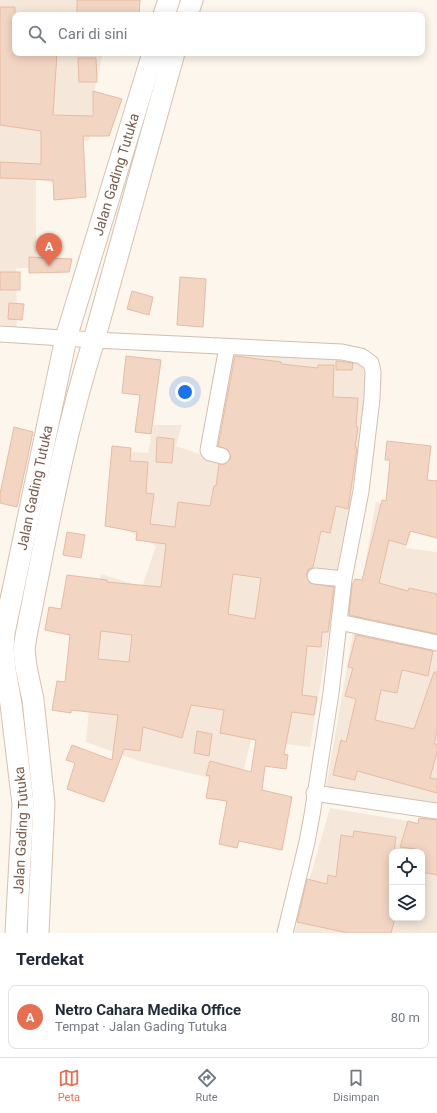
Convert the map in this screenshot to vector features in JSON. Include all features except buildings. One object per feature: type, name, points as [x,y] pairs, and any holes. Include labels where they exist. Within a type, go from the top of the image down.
[{"type":"main road","points":[[165,12],[169,0]]},
{"type":"main road","points":[[188,12],[192,0]]},
{"type":"main road","name":"Jalan Gading Tutuka","points":[[16,933],[23,804],[11,704],[5,670],[3,649],[4,633],[66,338],[152,56]]},
{"type":"main road","name":"Jalan Gading Tutuka","points":[[38,933],[44,803],[33,700],[26,667],[26,636],[57,482],[83,376],[173,56]]},
{"type":"street","points":[[0,334],[355,354],[371,363],[373,372],[372,399],[361,491],[344,579],[331,693],[307,842],[284,933]]},
{"type":"street","points":[[222,456],[210,453],[208,450],[227,347]]},
{"type":"street","points":[[315,576],[344,579]]},
{"type":"street","points":[[339,622],[437,643]]},
{"type":"street","points":[[314,793],[437,811]]},
{"type":"shaded area","points":[[0,0],[115,0],[113,12],[12,12],[12,56],[102,56],[95,88],[89,140],[61,148],[63,184],[36,180],[36,268],[16,268],[17,327],[0,325]]},
{"type":"shaded area","points":[[222,352],[374,361],[310,747],[251,740],[240,785],[139,761],[86,742],[101,574],[142,587],[156,546],[111,522],[122,451],[148,453],[153,425],[182,425],[176,446],[223,462]]},
{"type":"shaded area","points":[[376,502],[417,514],[406,548],[437,552],[437,805],[326,787]]},
{"type":"shaded area","points":[[330,808],[432,825],[437,860],[437,933],[294,933]]},
{"type":"place","name":"Netro Cahara Medika Office","points":[[49,266]]}]
